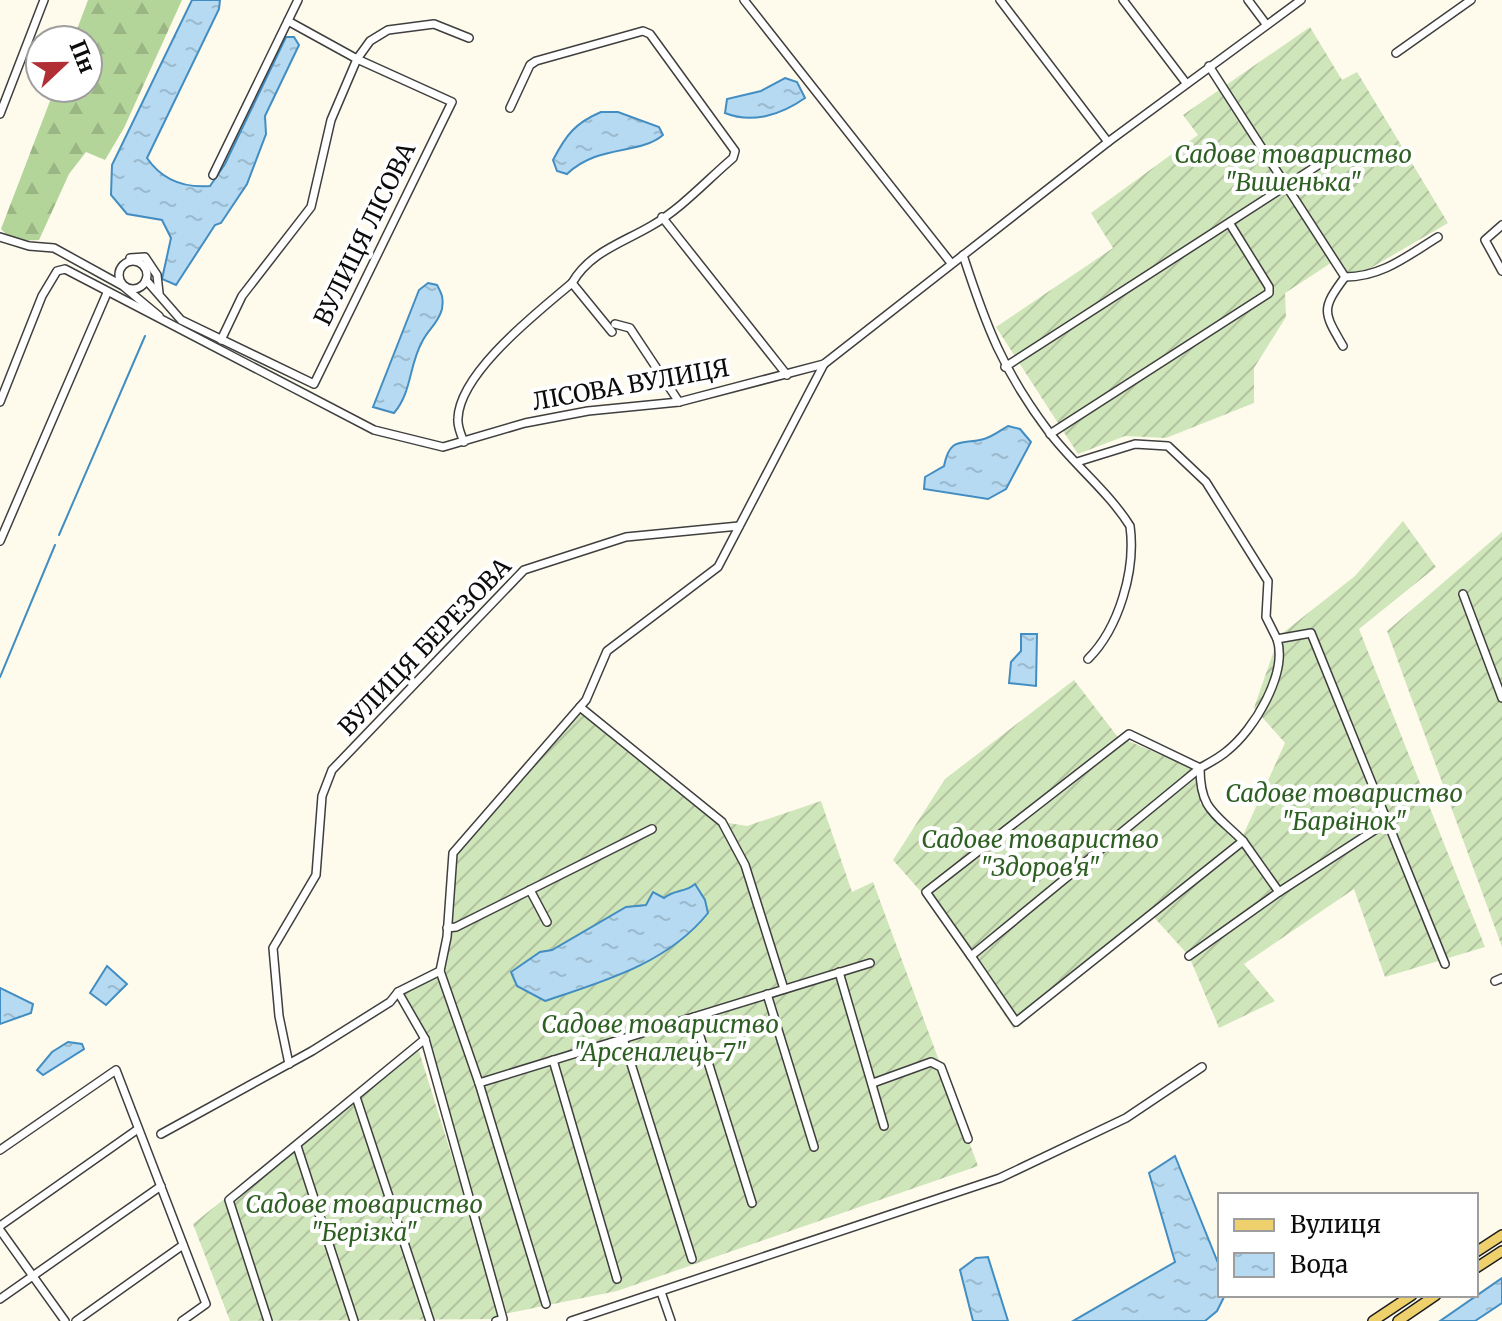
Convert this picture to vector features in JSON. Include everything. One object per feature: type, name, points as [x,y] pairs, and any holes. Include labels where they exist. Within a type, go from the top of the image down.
[{"type":"main road","points":[[1478,1251],[1502,1235]]},
{"type":"main road","points":[[1478,1267],[1502,1251]]},
{"type":"main road","points":[[1373,1321],[1409,1297]]},
{"type":"main road","points":[[1398,1321],[1433,1297]]},
{"type":"street","points":[[0,114],[44,0]]},
{"type":"street","points":[[213,175],[298,0]]},
{"type":"street","points":[[744,0],[951,263]]},
{"type":"street","points":[[1000,0],[1108,142]]},
{"type":"street","points":[[1123,0],[1186,83]]},
{"type":"street","points":[[1248,0],[1266,24]]},
{"type":"street","name":"ЛІСОВА ВУЛИЦЯ","points":[[162,319],[374,430],[443,447],[525,423],[588,411],[679,402],[787,375],[824,364],[1108,142],[1301,0]]},
{"type":"street","points":[[1396,53],[1471,0]]},
{"type":"street","points":[[288,21],[357,59]]},
{"type":"street","points":[[145,282],[181,320],[221,340],[242,296],[311,207],[331,120],[357,59],[370,41],[388,30],[434,24],[469,38]]},
{"type":"street","points":[[464,442],[457,422],[459,411],[479,371],[515,331],[572,283],[579,271],[619,240],[652,226],[733,158],[735,151],[650,34],[643,31],[536,61],[530,65],[510,108]]},
{"type":"street","name":"ВУЛИЦЯ ЛІСОВА","points":[[221,340],[314,384],[452,102],[357,59]]},
{"type":"street","points":[[1209,66],[1345,277]]},
{"type":"street","points":[[1005,367],[1340,151]]},
{"type":"street","points":[[662,217],[787,375]]},
{"type":"street","points":[[1050,434],[1269,293],[1269,287],[1230,224]]},
{"type":"street","points":[[1502,225],[1485,240],[1502,271]]},
{"type":"street","points":[[0,237],[29,246],[54,248],[132,289],[145,282]]},
{"type":"street","points":[[1345,277],[1366,277],[1384,271],[1438,237]]},
{"type":"street","points":[[159,295],[157,275],[145,257],[138,255],[125,262],[118,274],[123,286],[162,319]]},
{"type":"street","points":[[963,255],[983,318],[1005,367],[1050,434],[1124,517],[1131,536],[1128,576],[1118,610],[1099,648],[1088,659]]},
{"type":"street","points":[[125,262],[140,262],[146,270],[148,307]]},
{"type":"street","points":[[0,402],[42,296],[57,271],[65,269],[162,319]]},
{"type":"street","points":[[1343,346],[1326,317],[1327,301],[1345,277]]},
{"type":"street","points":[[572,283],[613,328],[630,328],[679,402]]},
{"type":"street","points":[[0,541],[107,293]]},
{"type":"street","points":[[546,1304],[479,1083],[440,971],[453,853],[580,707],[607,651],[718,567],[824,364]]},
{"type":"street","points":[[971,956],[1200,768],[1229,750],[1261,712],[1280,662],[1277,639],[1266,617],[1268,581],[1206,482],[1168,446],[1135,444],[1077,462]]},
{"type":"street","name":"ВУЛИЦЯ БЕРЕЗОВА","points":[[289,1064],[279,1016],[273,948],[316,875],[322,796],[332,770],[524,570],[626,537],[739,526]]},
{"type":"street","points":[[1463,594],[1502,698]]},
{"type":"street","points":[[1277,639],[1311,633],[1445,964]]},
{"type":"street","points":[[580,707],[722,822],[745,865],[784,989]]},
{"type":"street","points":[[1200,768],[1129,734],[926,892],[1016,1022],[1243,841]]},
{"type":"street","points":[[1200,768],[1200,794],[1204,803],[1243,841],[1279,892]]},
{"type":"street","points":[[1189,956],[1279,892],[1387,822]]},
{"type":"street","points":[[447,928],[652,829]]},
{"type":"street","points":[[530,890],[547,922]]},
{"type":"street","points":[[479,1083],[870,963]]},
{"type":"street","points":[[161,1134],[289,1064],[390,1002],[398,992],[440,971]]},
{"type":"street","points":[[839,972],[884,1126]]},
{"type":"street","points":[[398,992],[425,1039],[503,1319],[496,1321]]},
{"type":"street","points":[[767,994],[814,1147]]},
{"type":"street","points":[[694,1017],[752,1203]]},
{"type":"street","points":[[623,1038],[692,1259]]},
{"type":"street","points":[[268,1321],[229,1200],[425,1039]]},
{"type":"street","points":[[553,1060],[617,1279]]},
{"type":"street","points":[[873,1083],[931,1062],[941,1067],[968,1139]]},
{"type":"street","points":[[571,1321],[1000,1178],[1126,1118],[1202,1067]]},
{"type":"street","points":[[0,1150],[116,1070],[206,1304],[182,1321]]},
{"type":"street","points":[[356,1097],[430,1321]]},
{"type":"street","points":[[65,1321],[0,1228],[138,1129]]},
{"type":"street","points":[[297,1146],[354,1321]]},
{"type":"street","points":[[0,1299],[161,1186]]},
{"type":"street","points":[[76,1321],[183,1245]]},
{"type":"street","points":[[661,1292],[671,1321]]},
{"type":"green space","points":[[88,0],[182,0],[124,128],[105,160],[86,152],[69,174],[39,240],[13,241],[1,229],[49,104],[104,104],[104,24],[79,24]]},
{"type":"green space","name":"Садове товариство \"Вишенька\"","points":[[1310,27],[1342,80],[1357,72],[1448,223],[1369,269],[1343,274],[1334,261],[1285,293],[1286,317],[1254,368],[1254,403],[1166,438],[1125,436],[1078,454],[996,327],[1113,248],[1091,213],[1198,135],[1183,115]]},
{"type":"green space","points":[[1403,521],[1436,567],[1359,629],[1485,947],[1385,977],[1354,889],[1244,964],[1275,1001],[1219,1028],[1189,956],[1151,914],[1014,1029],[922,893],[893,860],[945,779],[1074,680],[1117,736],[1201,772],[1200,803],[1240,842],[1285,743],[1254,708],[1279,636],[1355,576]]},
{"type":"green space","points":[[1502,532],[1502,947],[1387,631]]},
{"type":"green space","name":"Садове товариство \"Арсеналець-7\"","points":[[580,707],[722,822],[747,826],[821,801],[852,892],[873,882],[978,1166],[617,1291],[504,1314],[425,1039],[398,992],[440,971],[453,853]]},
{"type":"green space","name":"Садове товариство \"Берізка\"","points":[[417,1045],[503,1319],[230,1321],[193,1224]]},
{"type":"water","points":[[192,0],[220,0],[219,9],[147,158],[160,172],[175,181],[192,186],[210,186],[225,164],[286,37],[294,37],[299,45],[265,116],[266,134],[247,184],[221,223],[215,225],[176,285],[162,279],[171,238],[162,220],[127,214],[111,195],[112,165]]},
{"type":"water","points":[[785,78],[797,82],[805,98],[786,109],[756,118],[725,113],[727,99],[761,91]]},
{"type":"water","points":[[601,112],[618,112],[659,127],[663,135],[643,145],[592,158],[567,174],[557,171],[553,160],[567,137],[578,125]]},
{"type":"water","points":[[428,283],[439,288],[443,299],[442,309],[424,337],[404,396],[394,413],[373,407],[419,290]]},
{"type":"water","points":[[1008,426],[1020,429],[1031,442],[1006,489],[988,499],[924,489],[925,477],[944,466],[953,446],[987,438]]},
{"type":"water","points":[[1021,634],[1037,634],[1036,686],[1009,683],[1011,662],[1021,651]]},
{"type":"water","points":[[695,884],[705,900],[708,913],[692,930],[655,958],[612,978],[545,1001],[517,986],[511,972],[540,952],[552,950],[626,907],[646,905],[653,892],[664,898]]},
{"type":"water","points":[[107,966],[127,984],[106,1005],[90,993]]},
{"type":"water","points":[[0,988],[33,1004],[31,1013],[0,1024]]},
{"type":"water","points":[[68,1042],[82,1044],[84,1049],[43,1075],[37,1070],[52,1052]]},
{"type":"water","points":[[1175,1156],[1218,1263],[1218,1297],[1224,1297],[1217,1311],[1205,1321],[1073,1321],[1175,1262],[1149,1173]]},
{"type":"water","points":[[988,1257],[1008,1321],[973,1321],[960,1270],[976,1258]]},
{"type":"water","points":[[1502,1278],[1502,1303],[1475,1321],[1440,1321],[1478,1297]]},
{"type":"waterway","points":[[59,535],[145,336]]},
{"type":"waterway","points":[[0,677],[55,545]]},
{"type":"park label","name":"Садове товариство \"Барвінок\"","points":[[1344,808]]},
{"type":"park label","name":"Садове товариство \"Здоров'я\"","points":[[1040,854]]}]
